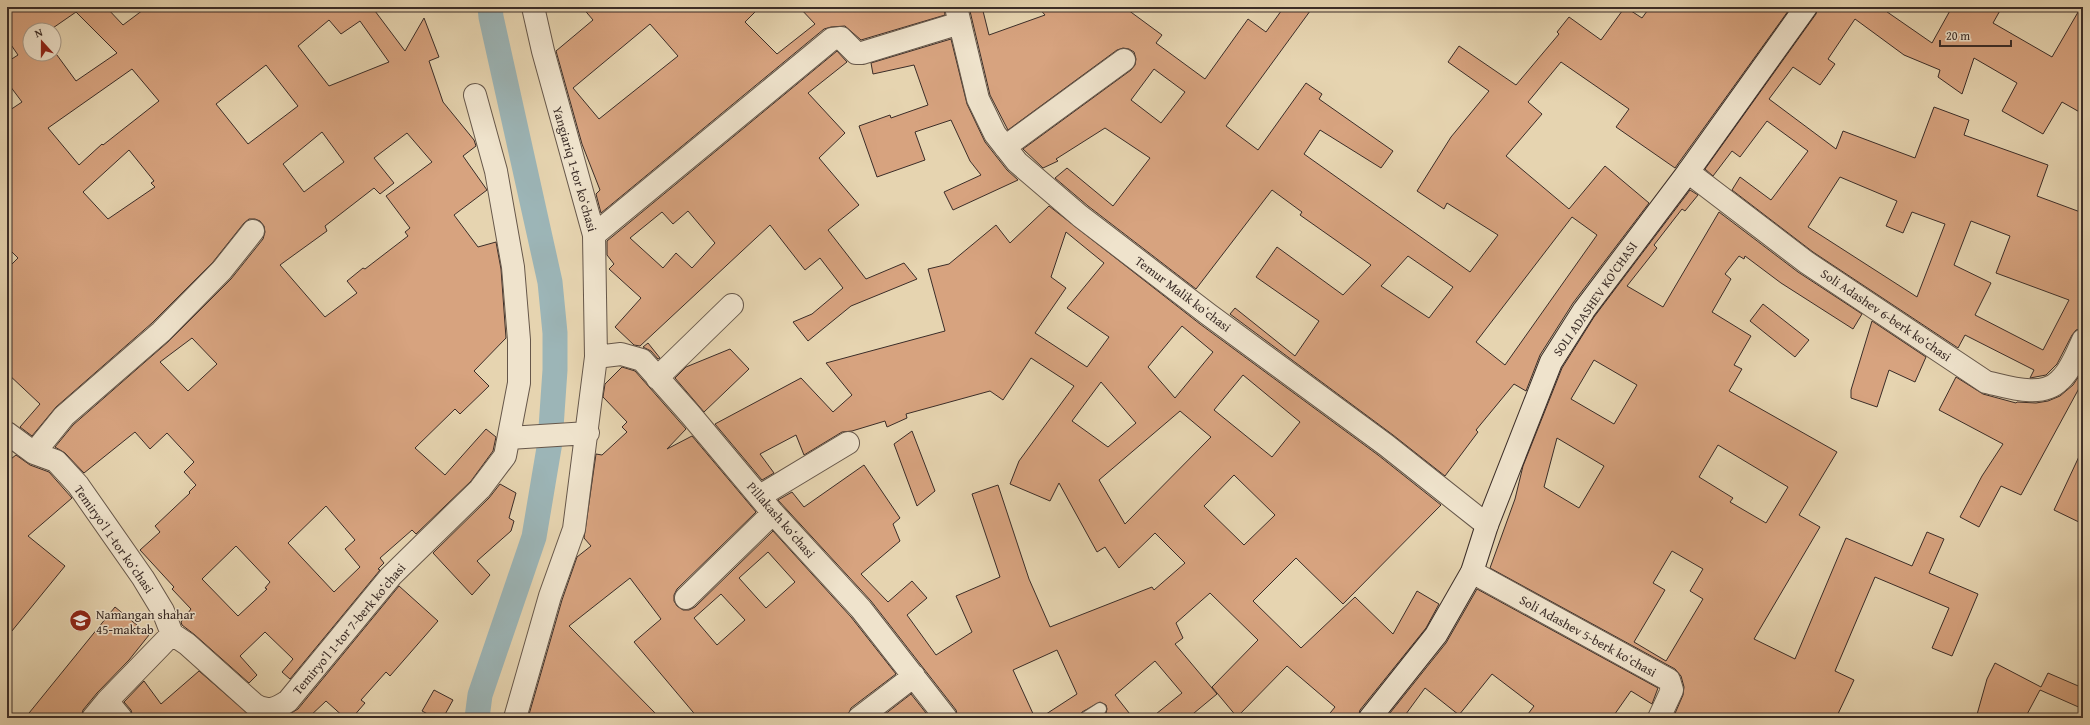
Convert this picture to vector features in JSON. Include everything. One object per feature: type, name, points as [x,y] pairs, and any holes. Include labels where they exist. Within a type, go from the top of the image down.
[{"type":"street","name":"Yangiariq 1-tor koʻchasi","points":[[515,718],[550,596],[574,529],[578,433],[596,357],[594,235],[543,51],[533,7]]},
{"type":"street","name":"SOLI ADASHEV KO'CHASI","points":[[1370,718],[1436,635],[1472,572],[1487,525],[1551,362],[1584,310],[1688,172],[1806,7]]},
{"type":"street","points":[[594,235],[832,39],[840,38],[856,53],[862,53],[958,15]]},
{"type":"street","name":"Temur Malik koʻchasi","points":[[958,15],[978,99],[995,134],[1017,162],[1080,216],[1208,314],[1386,445],[1487,525]]},
{"type":"street","points":[[1005,147],[1124,60]]},
{"type":"street","name":"Temiryoʻl 1-tor 7-berk koʻchasi","points":[[172,634],[187,644],[262,710],[276,709],[288,700],[390,576],[480,489],[505,456],[512,438],[519,383],[518,340],[513,267],[496,171],[475,94]]},
{"type":"street","name":"Soli Adashev 6-berk koʻchasi","points":[[1688,172],[1806,262],[1986,382],[2015,389],[2048,388],[2060,380],[2070,367],[2083,340]]},
{"type":"street","points":[[34,453],[64,416],[160,332],[222,270],[253,231]]},
{"type":"street","points":[[657,378],[732,305]]},
{"type":"street","name":"Pillakash koʻchasi","points":[[596,357],[621,354],[642,360],[690,414],[766,505],[861,609],[946,718]]},
{"type":"street","name":"Temiryoʻl 1-tor koʻchasi","points":[[7,433],[34,453],[56,461],[78,485],[143,578],[163,611],[172,634]]},
{"type":"street","points":[[512,438],[578,433]]},
{"type":"street","points":[[686,598],[766,505],[848,443]]},
{"type":"street","name":"Soli Adashev 5-berk koʻchasi","points":[[1472,572],[1669,680],[1672,690],[1659,718]]},
{"type":"street","points":[[93,718],[107,700],[172,634]]},
{"type":"street","points":[[859,718],[914,676]]},
{"type":"street","points":[[107,700],[120,718]]},
{"type":"lane","points":[[1086,718],[1100,709]]},
{"type":"building","points":[[7,7],[106,7],[123,25],[147,7],[381,7],[375,11],[405,51],[424,18],[439,57],[429,61],[443,102],[474,140],[476,146],[463,156],[487,190],[454,215],[478,247],[496,242],[501,269],[506,338],[474,371],[489,386],[460,414],[455,409],[415,448],[445,475],[486,429],[496,437],[493,451],[471,481],[416,534],[412,530],[380,558],[384,563],[378,569],[380,570],[290,679],[282,672],[293,659],[265,632],[240,656],[257,675],[249,683],[182,625],[181,622],[191,609],[172,589],[174,587],[140,550],[160,532],[155,526],[190,493],[189,492],[196,485],[184,472],[194,462],[167,433],[150,449],[135,432],[84,473],[65,453],[55,447],[73,425],[169,341],[231,279],[263,239],[265,232],[264,226],[260,221],[255,219],[249,219],[244,223],[213,262],[152,323],[56,407],[32,436],[20,427],[40,404],[7,373],[7,269],[18,258],[7,247],[7,112],[22,102],[7,82],[7,62],[18,55],[7,39]],"holes":[[[329,20],[341,34],[360,21],[389,62],[329,86],[298,46]],[[266,65],[298,106],[248,144],[216,104]],[[132,69],[159,101],[103,145],[102,144],[79,165],[48,128]],[[322,132],[344,162],[304,192],[283,164]],[[407,133],[432,162],[386,196],[410,228],[405,232],[408,236],[347,281],[357,293],[325,317],[280,265],[327,231],[325,226],[374,188],[380,194],[394,183],[374,158]],[[129,150],[154,181],[151,183],[155,187],[108,219],[83,192]],[[192,338],[217,364],[188,391],[160,362]],[[326,506],[355,540],[345,549],[360,567],[334,592],[288,543]],[[236,546],[270,582],[265,588],[267,589],[238,616],[202,579]]]},
{"type":"building","points":[[582,7],[760,7],[745,22],[777,54],[815,24],[799,7],[944,7],[945,15],[861,40],[845,26],[824,29],[601,213],[596,194],[600,190],[582,144],[556,51],[593,20]],"holes":[[[650,24],[678,56],[599,119],[573,88]]]},
{"type":"building","points":[[969,7],[982,7],[989,35],[1045,15],[1038,7],[1124,7],[1162,35],[1156,43],[1205,79],[1248,19],[1266,32],[1284,7],[1313,7],[1226,126],[1258,150],[1306,83],[1322,94],[1319,99],[1393,151],[1381,168],[1320,130],[1304,154],[1470,272],[1498,235],[1447,203],[1444,209],[1417,191],[1451,137],[1489,91],[1448,62],[1459,46],[1516,85],[1559,34],[1557,32],[1569,17],[1601,40],[1625,7],[1642,18],[1650,7],[1791,7],[1675,168],[1616,127],[1629,109],[1561,62],[1528,102],[1542,114],[1506,156],[1569,209],[1605,166],[1649,203],[1573,303],[1540,355],[1526,391],[1514,384],[1476,430],[1478,432],[1445,476],[1393,435],[1230,314],[1235,308],[1295,356],[1319,321],[1256,277],[1277,247],[1343,295],[1371,265],[1300,215],[1302,212],[1272,190],[1196,289],[1088,206],[1055,178],[1067,168],[1113,206],[1150,158],[1105,128],[1056,159],[1058,161],[1043,168],[1023,149],[1131,70],[1135,65],[1136,59],[1134,52],[1123,48],[1117,50],[1008,130],[990,95]],"holes":[[[1154,69],[1185,92],[1161,123],[1131,100]],[[1572,217],[1597,235],[1505,365],[1476,342]],[[1408,256],[1453,287],[1429,318],[1381,286]]]},
{"type":"building","points":[[1818,7],[1880,7],[1932,43],[1952,7],[2002,7],[1993,23],[2052,57],[2081,7],[2083,7],[2083,114],[2062,102],[2043,134],[2002,111],[2017,83],[1974,58],[1962,94],[1938,77],[1940,70],[1904,55],[1855,19],[1828,59],[1835,64],[1820,85],[1793,67],[1769,99],[1836,149],[1843,131],[1915,158],[1934,107],[1969,120],[1964,135],[2048,165],[2037,196],[2083,213],[2083,328],[2076,330],[2072,335],[2057,364],[2046,375],[2030,378],[2034,370],[1965,335],[1958,348],[1813,252],[1732,190],[1740,177],[1771,200],[1808,151],[1767,121],[1740,157],[1732,151],[1713,176],[1705,169],[1816,14]],"holes":[[[1840,177],[1897,201],[1886,226],[1903,233],[1912,212],[1945,224],[1917,297],[1808,227]],[[1971,221],[2010,236],[1996,273],[2069,300],[2043,350],[1975,315],[1991,283],[1954,265]]]},
{"type":"building","points":[[951,39],[967,104],[985,142],[1007,170],[1018,180],[953,210],[944,192],[981,175],[970,161],[951,120],[915,132],[925,160],[877,177],[859,126],[890,115],[891,118],[928,105],[914,65],[873,74],[871,63]]},
{"type":"building","points":[[837,51],[847,62],[808,93],[845,133],[819,158],[859,205],[828,230],[866,279],[904,263],[917,279],[851,306],[808,341],[793,322],[812,314],[843,288],[820,258],[805,270],[770,225],[640,346],[634,345],[615,327],[641,298],[609,269],[614,264],[607,255],[607,241]],"holes":[[[688,211],[715,243],[692,268],[676,253],[663,268],[630,238],[662,212],[673,224]]]},
{"type":"building","points":[[1690,190],[1698,195],[1685,211],[1682,209],[1654,245],[1657,248],[1627,286],[1663,307],[1719,212],[1798,272],[1862,314],[1853,329],[1781,283],[1745,256],[1744,259],[1739,256],[1725,274],[1731,279],[1712,312],[1751,336],[1734,365],[1742,369],[1729,391],[1837,452],[1799,515],[1820,527],[1754,639],[1795,659],[1846,538],[1912,566],[1927,532],[1944,539],[1929,573],[1978,594],[1952,656],[1932,648],[1949,608],[1875,577],[1835,671],[1854,680],[1836,718],[1673,718],[1683,695],[1684,687],[1681,676],[1675,669],[1490,568],[1515,499],[1523,466],[1562,368],[1594,317]],"holes":[[[1594,360],[1637,385],[1614,424],[1571,399]],[[1557,438],[1604,466],[1579,508],[1544,487]],[[1718,445],[1788,487],[1766,523],[1730,502],[1733,498],[1699,477]],[[1672,551],[1703,569],[1690,591],[1703,599],[1666,661],[1634,642],[1665,590],[1653,583]]]},
{"type":"building","points":[[1049,206],[1200,324],[1378,455],[1441,505],[1343,604],[1296,558],[1253,601],[1301,648],[1355,597],[1393,634],[1417,591],[1439,604],[1426,628],[1360,710],[1358,718],[1326,718],[1335,707],[1287,666],[1237,717],[1212,687],[1258,640],[1210,593],[1176,623],[1183,638],[1175,644],[1217,694],[1188,718],[1151,718],[1182,693],[1155,661],[1115,695],[1133,718],[1100,718],[1106,713],[1107,709],[1106,705],[1100,702],[1082,712],[1079,718],[1040,718],[1077,694],[1057,650],[1013,670],[1035,718],[958,718],[956,710],[871,601],[778,500],[792,492],[804,507],[864,465],[900,518],[893,524],[900,541],[861,574],[888,602],[912,581],[927,598],[907,615],[936,655],[972,632],[956,596],[1000,577],[972,494],[998,485],[1029,579],[1050,627],[1152,587],[1154,590],[1185,563],[1155,533],[1119,568],[1105,547],[1097,552],[1059,483],[1050,501],[1010,484],[1019,461],[1074,386],[1031,358],[1003,400],[990,391],[906,414],[907,418],[887,427],[885,421],[852,431],[842,432],[804,455],[796,435],[760,454],[774,473],[762,480],[715,424],[801,378],[833,412],[852,395],[826,363],[945,331],[928,269],[949,264],[996,225],[1010,243]],"holes":[[[1066,232],[1104,263],[1067,308],[1109,337],[1087,367],[1035,333],[1066,288],[1051,277]],[[1182,326],[1213,352],[1175,398],[1148,367]],[[1243,375],[1300,422],[1272,457],[1214,410]],[[1101,382],[1136,423],[1108,447],[1072,421]],[[1180,411],[1211,437],[1125,524],[1099,480]],[[1234,475],[1275,515],[1244,545],[1204,506]]]},
{"type":"building","points":[[1763,304],[1809,340],[1795,357],[1750,321]]},
{"type":"building","points":[[1872,321],[1926,357],[1915,382],[1889,370],[1877,407],[1851,398],[1851,390]]},
{"type":"building","points":[[648,343],[660,358],[658,359],[651,351],[643,347]]},
{"type":"building","points":[[730,349],[749,369],[704,412],[675,378],[686,367]]},
{"type":"building","points":[[622,367],[635,371],[686,429],[667,449],[692,436],[756,512],[677,589],[674,595],[674,601],[677,606],[683,610],[689,610],[695,607],[773,531],[851,617],[896,674],[851,708],[847,718],[698,718],[634,642],[661,619],[630,578],[569,626],[660,718],[528,718],[562,600],[577,557],[591,546],[584,538],[596,454],[602,455],[627,432],[622,427],[627,422],[603,397],[605,384]],"holes":[[[768,552],[795,582],[766,608],[739,578]],[[721,594],[745,620],[717,645],[694,618]]]},
{"type":"building","points":[[2083,370],[2083,381],[2021,495],[2001,486],[1979,527],[1960,517],[1982,476],[2003,444],[1939,410],[1956,377],[1983,394],[2016,403],[2036,403],[2048,401],[2060,396],[2073,385]]},
{"type":"building","points":[[912,431],[935,491],[917,506],[894,444]]},
{"type":"building","points":[[2083,448],[2083,524],[2054,510]]},
{"type":"building","points":[[16,455],[30,465],[49,472],[72,498],[28,536],[65,566],[7,637],[7,462]]},
{"type":"building","points":[[500,484],[516,493],[509,518],[514,521],[511,531],[477,561],[490,575],[472,595],[433,553],[489,498]]},
{"type":"building","points":[[399,586],[438,621],[390,676],[386,672],[361,700],[365,703],[352,718],[345,718],[326,701],[308,718],[283,718],[298,709]]},
{"type":"building","points":[[1477,589],[1658,688],[1652,704],[1631,691],[1612,718],[1525,718],[1534,706],[1492,674],[1459,715],[1425,688],[1403,718],[1386,718],[1446,643]]},
{"type":"building","points":[[115,607],[149,635],[129,660],[97,693],[83,710],[81,718],[25,718]]},
{"type":"building","points":[[1995,663],[2041,687],[2048,673],[2083,688],[2083,709],[2040,690],[2025,718],[1976,718],[1987,679]]},
{"type":"building","points":[[199,671],[253,718],[133,718],[131,710],[124,702],[144,681],[161,704]]},
{"type":"building","points":[[434,690],[453,700],[443,718],[435,718],[422,711]]},
{"type":"building","points":[[911,694],[930,718],[880,718]]},
{"type":"waterway","points":[[477,718],[480,695],[534,537],[550,442],[555,370],[555,333],[550,282],[490,7]]},
{"type":"place","name":"Namangan shahar 45-maktab","points":[[80,621]]}]
